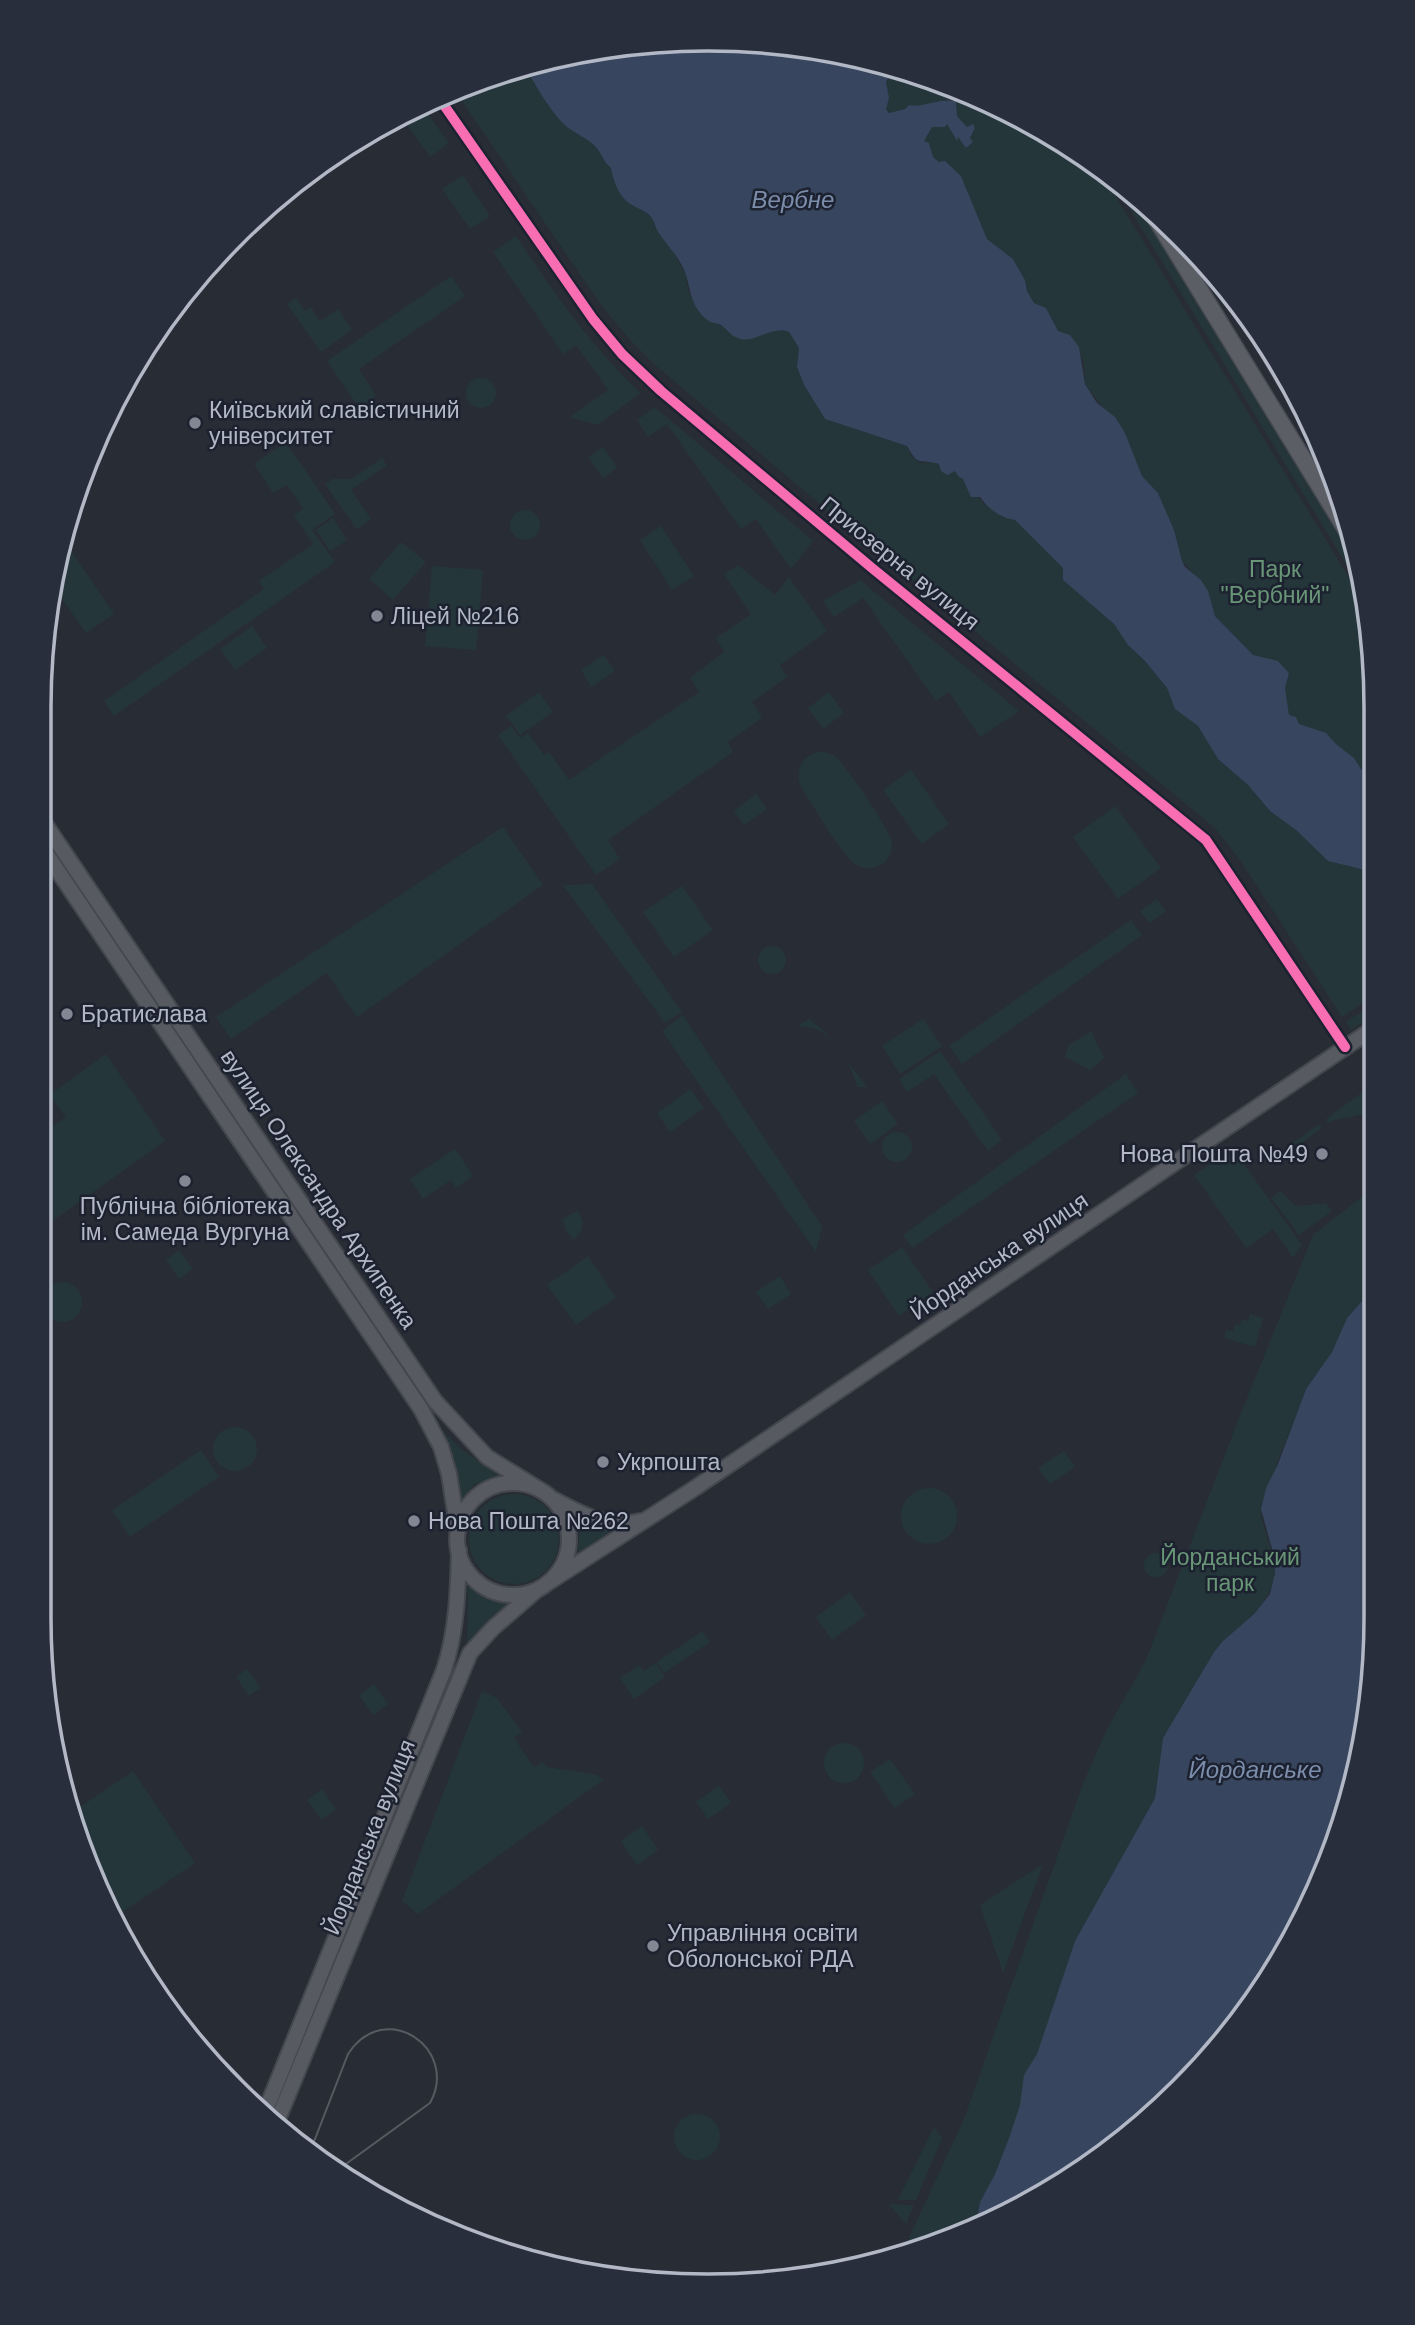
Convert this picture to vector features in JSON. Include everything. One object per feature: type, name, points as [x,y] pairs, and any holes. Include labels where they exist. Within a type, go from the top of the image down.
[{"type":"main road","points":[[1170,241],[1332,507]]},
{"type":"main road","name":"вулиця Олександра Архипенка","points":[[51,833],[435,1401],[487,1457],[537,1488]]},
{"type":"main road","name":"вулиця Олександра Архипенка","points":[[51,861],[421,1409],[441,1447],[449,1474],[458,1531]]},
{"type":"main road","name":"Йорданська вулиця","points":[[279,2116],[470,1653],[493,1628],[542,1587],[649,1519],[1364,1035]]},
{"type":"main road","points":[[512,1483],[537,1488],[553,1499],[567,1524],[569,1543],[564,1562],[542,1587],[516,1595],[505,1594],[484,1586],[468,1571],[459,1550],[458,1531],[468,1507],[487,1490],[512,1483]]},
{"type":"main road","name":"Йорданська вулиця","points":[[553,1499],[601,1522],[626,1525],[649,1519]]},
{"type":"main road","name":"Йорданська вулиця","points":[[268,2105],[444,1670],[456,1616],[459,1550]]},
{"type":"street","name":"Приозерна вулиця","points":[[445,106],[593,319],[622,354],[660,391],[872,568],[1206,840],[1345,1047]]},
{"type":"green space","points":[[531,75],[561,121],[597,148],[611,168],[614,184],[621,194],[631,205],[638,206],[653,219],[656,229],[670,246],[686,275],[688,290],[707,320],[722,326],[730,334],[755,337],[774,330],[789,332],[799,348],[797,367],[804,385],[825,419],[907,446],[911,455],[920,463],[932,462],[955,470],[984,504],[1015,520],[1064,568],[1063,580],[1114,624],[1128,645],[1167,688],[1175,709],[1198,726],[1218,759],[1248,785],[1270,811],[1296,830],[1328,861],[1364,870],[1364,1002],[1342,1017],[1242,863],[1215,828],[654,364],[601,305],[461,99]]},
{"type":"green space","name":"Парк \"Вербний\"","points":[[888,78],[919,86],[998,118],[1072,161],[1112,190],[1353,584],[1363,665],[1364,772],[1354,758],[1326,734],[1298,724],[1298,720],[1289,715],[1285,688],[1289,673],[1278,661],[1253,656],[1215,616],[1211,603],[1182,561],[1174,530],[1158,493],[1142,476],[1103,408],[1085,384],[1083,360],[1070,335],[1058,331],[1046,308],[1034,303],[1013,259],[987,239],[961,176],[933,158],[929,143],[924,141],[932,127],[945,127],[947,123],[956,140],[958,136],[966,148],[975,128],[972,124],[967,127],[957,116],[956,101],[909,105],[905,109],[889,113],[886,109]]},
{"type":"green space","points":[[427,113],[449,143],[430,157],[407,124]]},
{"type":"green space","points":[[463,175],[490,216],[470,229],[442,189]]},
{"type":"green space","points":[[1125,201],[1145,217],[1343,542],[1350,570]]},
{"type":"green space","points":[[516,236],[589,338],[641,393],[597,425],[570,417],[608,390],[576,345],[563,354],[493,252]]},
{"type":"green space","points":[[451,276],[465,296],[359,369],[376,396],[359,408],[327,361]]},
{"type":"green space","points":[[296,298],[305,311],[311,307],[320,321],[338,309],[352,330],[321,352],[287,304]]},
{"type":"green space","points":[[481,378],[487,379],[495,387],[495,399],[487,407],[481,408],[475,407],[467,399],[466,393],[467,387],[475,379]]},
{"type":"green space","points":[[655,407],[813,541],[791,569],[756,519],[741,529],[667,424],[648,437],[637,420]]},
{"type":"green space","points":[[286,442],[335,514],[312,530],[335,562],[114,716],[104,701],[264,589],[259,581],[313,544],[294,516],[303,508],[287,485],[273,493],[254,464]]},
{"type":"green space","points":[[603,447],[617,468],[603,478],[588,457]]},
{"type":"green space","points":[[382,458],[387,465],[351,490],[371,519],[357,530],[325,484],[333,479],[351,479]]},
{"type":"green space","points":[[525,510],[531,511],[539,519],[539,531],[531,539],[525,540],[519,539],[511,531],[510,525],[511,519],[519,511]]},
{"type":"green space","points":[[333,518],[347,540],[330,551],[316,530]]},
{"type":"green space","points":[[661,526],[694,576],[672,590],[640,540]]},
{"type":"green space","points":[[401,542],[426,562],[393,600],[369,579]]},
{"type":"green space","points":[[70,549],[114,614],[86,633],[60,596]]},
{"type":"green space","points":[[738,565],[775,595],[789,577],[827,631],[780,665],[787,677],[752,702],[762,718],[728,742],[733,752],[608,840],[620,859],[596,875],[498,735],[511,726],[520,738],[528,733],[544,755],[549,752],[569,780],[699,692],[690,678],[724,652],[716,638],[751,614],[724,574]]},
{"type":"green space","points":[[432,566],[483,570],[476,650],[425,646]]},
{"type":"green space","points":[[860,580],[1019,711],[980,737],[949,692],[936,701],[863,598],[834,617],[823,601]]},
{"type":"green space","points":[[252,626],[267,648],[235,670],[220,649]]},
{"type":"green space","points":[[604,655],[615,671],[591,687],[581,670]]},
{"type":"green space","points":[[539,692],[553,712],[520,735],[506,716]]},
{"type":"green space","points":[[829,692],[844,713],[823,729],[808,708]]},
{"type":"green space","points":[[817,752],[830,753],[837,758],[885,827],[892,850],[880,865],[861,867],[849,859],[802,789],[800,767],[806,758]]},
{"type":"green space","points":[[911,770],[949,824],[922,844],[883,790]]},
{"type":"green space","points":[[756,794],[767,809],[744,825],[734,811]]},
{"type":"green space","points":[[1115,806],[1161,868],[1118,899],[1073,837]]},
{"type":"green space","points":[[503,827],[543,885],[357,1017],[327,973],[231,1039],[216,1017]]},
{"type":"green space","points":[[592,884],[682,1012],[665,1023],[563,885]]},
{"type":"green space","points":[[682,886],[713,930],[674,957],[643,912]]},
{"type":"green space","points":[[1157,899],[1166,911],[1149,923],[1140,911]]},
{"type":"green space","points":[[1131,920],[1142,935],[962,1064],[949,1046]]},
{"type":"green space","points":[[772,946],[782,950],[786,960],[782,970],[772,974],[762,970],[758,960],[762,950]]},
{"type":"green space","points":[[1364,1010],[1364,1022],[1351,1030],[1346,1022]]},
{"type":"green space","points":[[683,1015],[822,1226],[816,1252],[662,1031]]},
{"type":"green space","points":[[809,1019],[832,1041],[817,1030],[797,1026]]},
{"type":"green space","points":[[923,1019],[942,1046],[900,1074],[882,1046]]},
{"type":"green space","points":[[1091,1031],[1104,1058],[1090,1070],[1065,1057],[1069,1045]]},
{"type":"green space","points":[[940,1051],[1002,1140],[988,1151],[934,1074],[907,1092],[899,1079]]},
{"type":"green space","points":[[106,1054],[165,1141],[51,1222],[51,1127],[66,1117],[51,1098],[51,1094]]},
{"type":"green space","points":[[843,1056],[867,1087],[857,1087]]},
{"type":"green space","points":[[1126,1074],[1138,1093],[912,1248],[903,1235]]},
{"type":"green space","points":[[690,1089],[704,1108],[670,1132],[657,1113]]},
{"type":"green space","points":[[1364,1091],[1364,1114],[1329,1123],[1326,1119]]},
{"type":"green space","points":[[882,1101],[898,1124],[870,1144],[854,1121]]},
{"type":"green space","points":[[1319,1124],[1322,1128],[1284,1156],[1281,1152]]},
{"type":"green space","points":[[897,1132],[903,1133],[911,1141],[911,1153],[903,1161],[897,1162],[891,1161],[883,1153],[882,1147],[883,1141],[891,1133]]},
{"type":"green space","points":[[455,1149],[473,1176],[456,1188],[451,1180],[423,1199],[410,1179]]},
{"type":"green space","points":[[1228,1152],[1236,1153],[1302,1245],[1293,1258],[1273,1229],[1246,1248],[1194,1175]]},
{"type":"green space","points":[[1280,1191],[1296,1206],[1326,1203],[1332,1211],[1299,1235],[1271,1198]]},
{"type":"green space","name":"Йорданський парк","points":[[1364,1195],[1364,1299],[1347,1318],[1332,1352],[1306,1389],[1262,1502],[1263,1522],[1275,1571],[1272,1586],[1257,1610],[1214,1652],[1163,1738],[1155,1798],[1075,1941],[1009,2138],[995,2174],[980,2202],[977,2216],[907,2243],[964,2119],[1084,1781],[1107,1729],[1146,1660],[1313,1235]]},
{"type":"green space","points":[[578,1210],[583,1222],[581,1231],[574,1240],[565,1230],[563,1219]]},
{"type":"green space","points":[[902,1247],[933,1292],[899,1316],[868,1270]]},
{"type":"green space","points":[[179,1250],[193,1269],[179,1279],[166,1260]]},
{"type":"green space","points":[[588,1256],[616,1297],[576,1325],[547,1285]]},
{"type":"green space","points":[[780,1276],[791,1294],[768,1309],[756,1292]]},
{"type":"green space","points":[[54,1283],[70,1283],[81,1294],[81,1310],[70,1321],[51,1318],[51,1286]]},
{"type":"green space","points":[[1250,1314],[1263,1318],[1255,1347],[1224,1338],[1226,1330],[1233,1331],[1235,1324],[1240,1325],[1242,1319],[1248,1321]]},
{"type":"green space","points":[[235,1427],[244,1428],[251,1433],[256,1440],[256,1458],[251,1465],[244,1470],[235,1471],[226,1470],[219,1465],[214,1458],[213,1449],[214,1440],[219,1433],[226,1428]]},
{"type":"green space","points":[[441,1429],[460,1448],[500,1476],[475,1484],[460,1503]]},
{"type":"green space","points":[[201,1450],[219,1477],[130,1537],[112,1510]]},
{"type":"green space","points":[[1064,1451],[1075,1467],[1050,1484],[1038,1468]]},
{"type":"green space","points":[[923,1488],[935,1488],[945,1492],[953,1500],[957,1516],[953,1532],[945,1540],[935,1544],[923,1544],[913,1540],[905,1532],[901,1522],[901,1510],[905,1500],[913,1492]]},
{"type":"green space","points":[[514,1494],[531,1497],[546,1507],[556,1522],[559,1539],[556,1556],[546,1571],[531,1581],[514,1584],[497,1581],[482,1571],[472,1556],[469,1539],[472,1522],[482,1507],[497,1497]]},
{"type":"green space","points":[[580,1524],[624,1530],[577,1560]]},
{"type":"green space","points":[[1156,1553],[1165,1556],[1168,1565],[1165,1574],[1156,1577],[1147,1574],[1144,1565],[1147,1556]]},
{"type":"green space","points":[[468,1583],[489,1599],[512,1604],[493,1618],[467,1648]]},
{"type":"green space","points":[[850,1592],[866,1615],[832,1640],[816,1617]]},
{"type":"green space","points":[[702,1631],[710,1642],[664,1673],[657,1662]]},
{"type":"green space","points":[[656,1663],[665,1677],[634,1699],[620,1678],[639,1665],[644,1671]]},
{"type":"green space","points":[[247,1669],[260,1688],[249,1696],[236,1677]]},
{"type":"green space","points":[[374,1684],[388,1704],[373,1715],[359,1695]]},
{"type":"green space","points":[[482,1691],[497,1698],[522,1732],[514,1738],[534,1767],[542,1762],[547,1767],[598,1775],[603,1780],[418,1914],[402,1901]]},
{"type":"green space","points":[[844,1743],[852,1744],[858,1749],[863,1755],[863,1771],[858,1777],[852,1782],[844,1783],[836,1782],[830,1777],[825,1771],[824,1763],[825,1755],[830,1749],[836,1744]]},
{"type":"green space","points":[[890,1759],[915,1794],[895,1808],[870,1772]]},
{"type":"green space","points":[[133,1771],[195,1863],[121,1913],[101,1869],[79,1807]]},
{"type":"green space","points":[[719,1786],[731,1803],[708,1819],[696,1802]]},
{"type":"green space","points":[[322,1789],[336,1809],[321,1820],[307,1800]]},
{"type":"green space","points":[[642,1826],[658,1850],[637,1865],[621,1841]]},
{"type":"green space","points":[[1043,1864],[1003,1973],[980,1905]]},
{"type":"green space","points":[[697,2114],[713,2121],[720,2137],[713,2153],[697,2160],[681,2153],[674,2137],[681,2121]]},
{"type":"green space","points":[[934,2127],[942,2138],[916,2200],[897,2200],[899,2198]]},
{"type":"green space","points":[[889,2204],[914,2205],[906,2224]]},
{"type":"water","name":"Вербне","points":[[708,51],[793,56],[836,63],[889,77],[886,82],[889,98],[886,109],[889,113],[905,109],[909,105],[956,101],[957,116],[967,127],[973,124],[975,128],[970,138],[973,142],[966,148],[958,137],[957,141],[947,124],[945,127],[932,127],[924,141],[929,143],[933,157],[939,162],[945,161],[961,176],[987,239],[1013,259],[1034,303],[1046,308],[1058,331],[1070,335],[1079,347],[1085,384],[1097,403],[1115,417],[1125,433],[1142,476],[1158,493],[1174,530],[1182,561],[1208,591],[1215,616],[1253,655],[1278,661],[1289,673],[1285,688],[1289,715],[1296,717],[1299,724],[1326,733],[1354,758],[1364,772],[1364,870],[1328,861],[1296,830],[1270,811],[1248,785],[1218,759],[1198,726],[1175,709],[1167,688],[1128,645],[1114,624],[1063,580],[1063,568],[1015,520],[995,512],[980,497],[971,497],[963,479],[955,471],[947,475],[941,471],[939,464],[917,460],[907,446],[825,419],[804,385],[797,367],[799,348],[789,332],[775,331],[744,339],[735,337],[721,325],[706,319],[694,304],[680,262],[657,230],[654,221],[627,202],[615,184],[611,168],[597,149],[561,121],[531,75],[622,56]]},
{"type":"water","name":"Йорданське","points":[[1364,1299],[1363,1660],[1352,1746],[1342,1787],[1314,1869],[1297,1908],[1254,1982],[1229,2017],[1172,2082],[1107,2139],[1072,2164],[977,2216],[980,2202],[995,2174],[1009,2138],[1020,2105],[1024,2075],[1037,2054],[1075,1941],[1155,1798],[1163,1738],[1214,1652],[1254,1614],[1270,1594],[1275,1573],[1274,1556],[1261,1509],[1266,1488],[1278,1464],[1306,1389],[1332,1352],[1347,1318]]},
{"type":"tram line","points":[[313,2142],[348,2054],[363,2038],[381,2030],[398,2030],[414,2037],[427,2049],[435,2065],[437,2083],[430,2103],[345,2165]]},
{"type":"cycle path","points":[[445,106],[593,319],[622,354],[661,391],[872,568],[1206,840],[1345,1047]]},
{"type":"place","name":"Київський славістичний університет","points":[[195,423]]},
{"type":"place","name":"Ліцей №216","points":[[377,616]]},
{"type":"place","name":"Братислава","points":[[67,1014]]},
{"type":"place","name":"Нова Пошта №49","points":[[1322,1154]]},
{"type":"place","name":"Публічна бібліотека ім. Самеда Вургуна","points":[[185,1181]]},
{"type":"place","name":"Укрпошта","points":[[603,1462]]},
{"type":"place","name":"Нова Пошта №262","points":[[414,1521]]},
{"type":"place","name":"Управління освіти Оболонської РДА","points":[[653,1946]]}]
